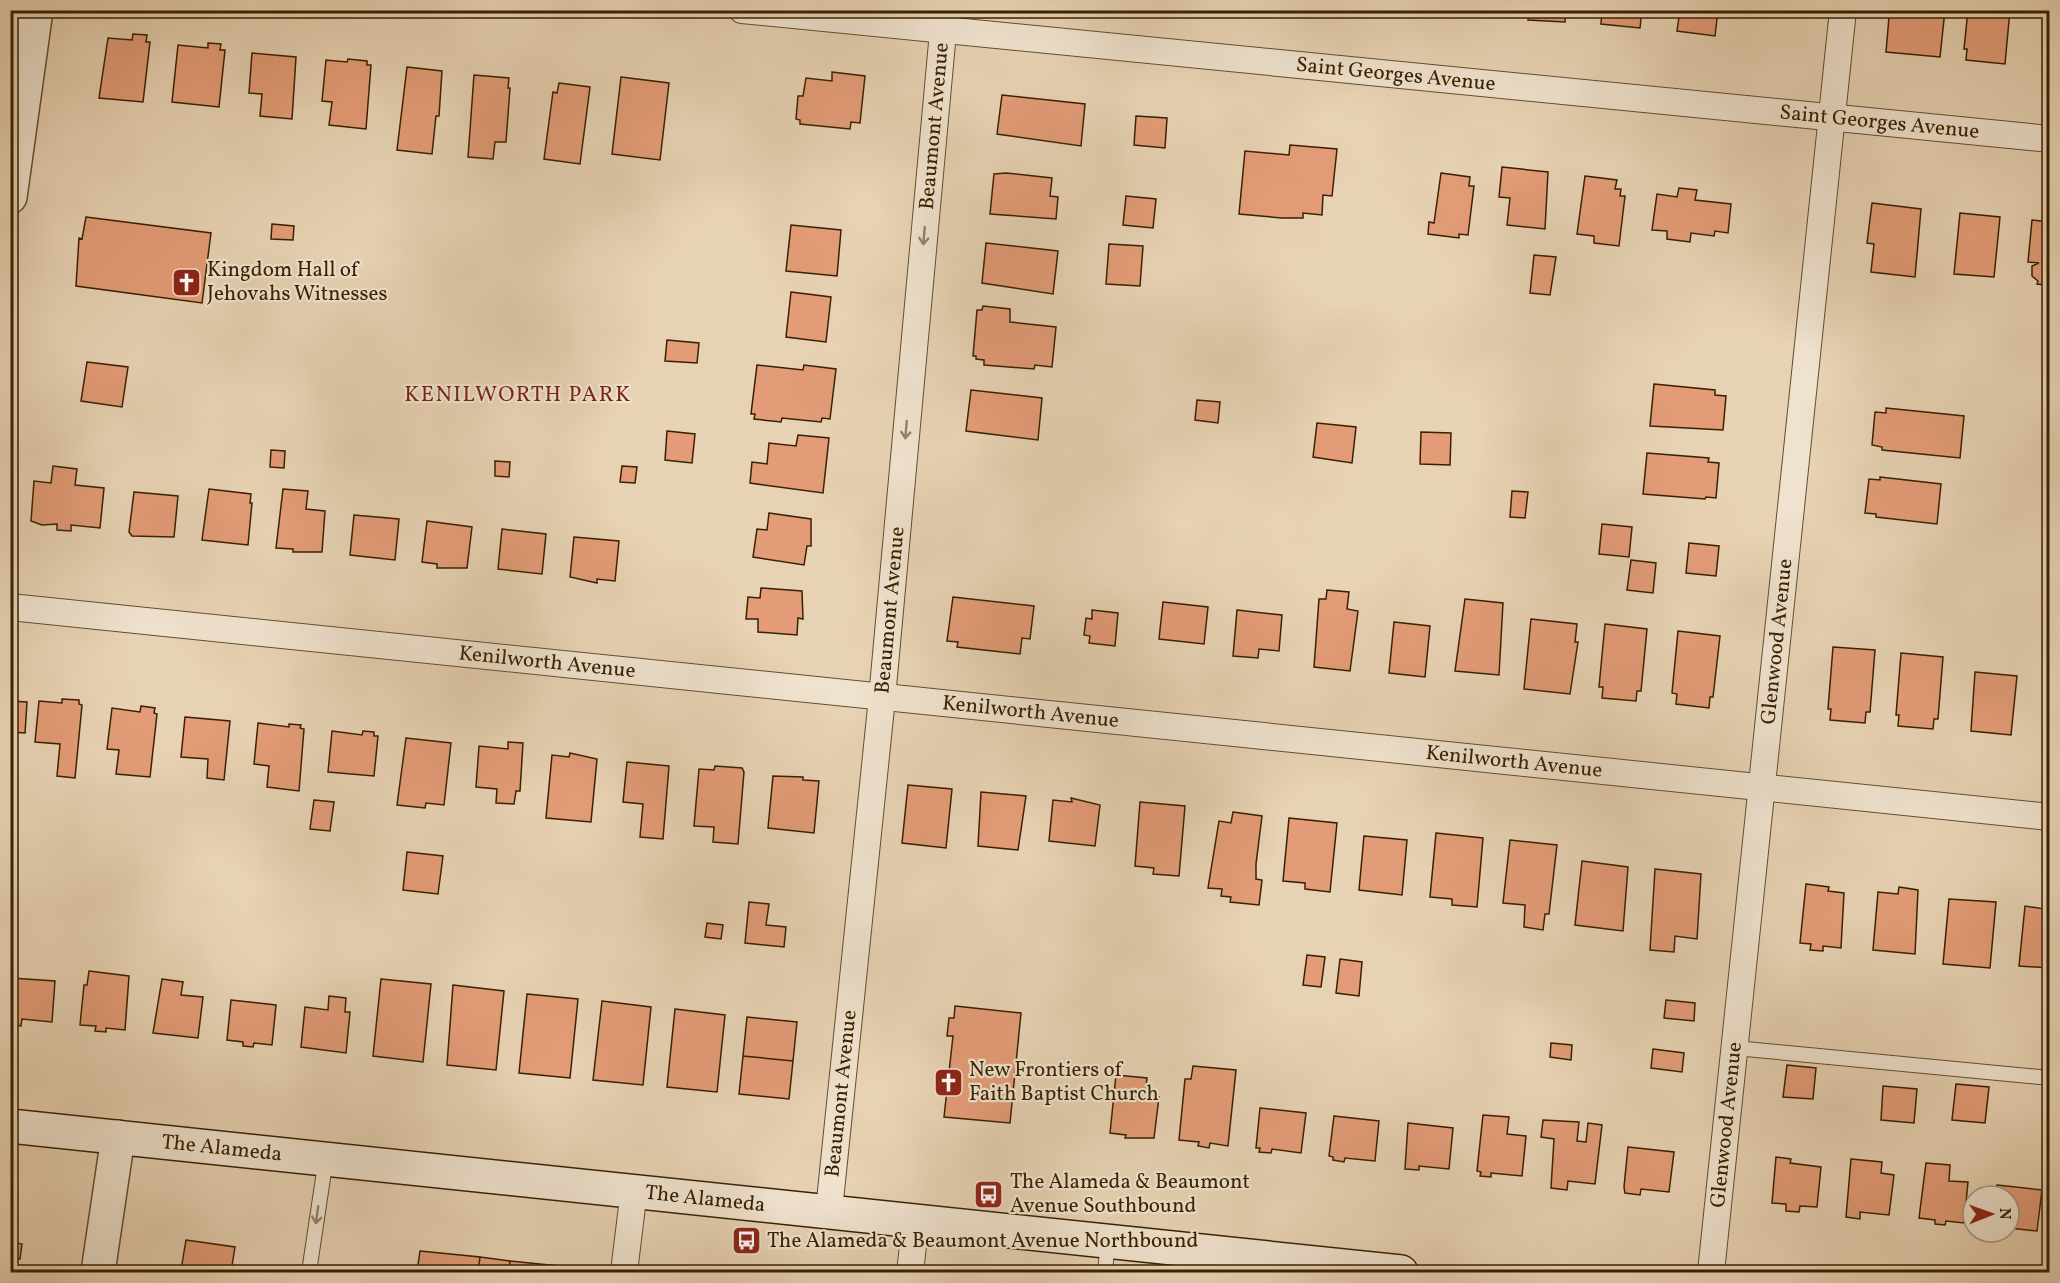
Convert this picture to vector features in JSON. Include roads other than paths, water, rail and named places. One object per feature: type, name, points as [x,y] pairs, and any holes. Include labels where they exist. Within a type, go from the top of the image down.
[{"type":"main road","points":[[10,197],[36,10]]},
{"type":"main road","name":"The Alameda","points":[[10,1126],[1108,1240],[1309,1268],[1401,1272]]},
{"type":"main road","points":[[98,1272],[118,1137]]},
{"type":"street","name":"Saint Georges Avenue","points":[[742,10],[944,21],[1832,118],[2049,139]]},
{"type":"street","name":"Glenwood Avenue","points":[[1711,1272],[1843,10]]},
{"type":"street","name":"Beaumont Avenue","points":[[829,1210],[882,698],[944,21]]},
{"type":"street","name":"Kenilworth Avenue","points":[[10,607],[2049,817]]},
{"type":"street","points":[[624,1272],[634,1190]]},
{"type":"street","points":[[910,1272],[916,1220]]},
{"type":"lane","points":[[1734,1048],[2049,1078]]},
{"type":"lane","points":[[309,1272],[326,1158]]},
{"type":"lane","points":[[1105,1272],[1108,1240]]},
{"type":"place","name":"Kingdom Hall of Jehovahs Witnesses","points":[[186,282]]},
{"type":"place","name":"New Frontiers of Faith Baptist Church","points":[[948,1082]]},
{"type":"place","name":"The Alameda & Beaumont Avenue Southbound","points":[[989,1194]]},
{"type":"place","name":"The Alameda & Beaumont Avenue Northbound","points":[[746,1241]]},
{"type":"district","name":"KENILWORTH PARK","points":[[518,395]]}]
